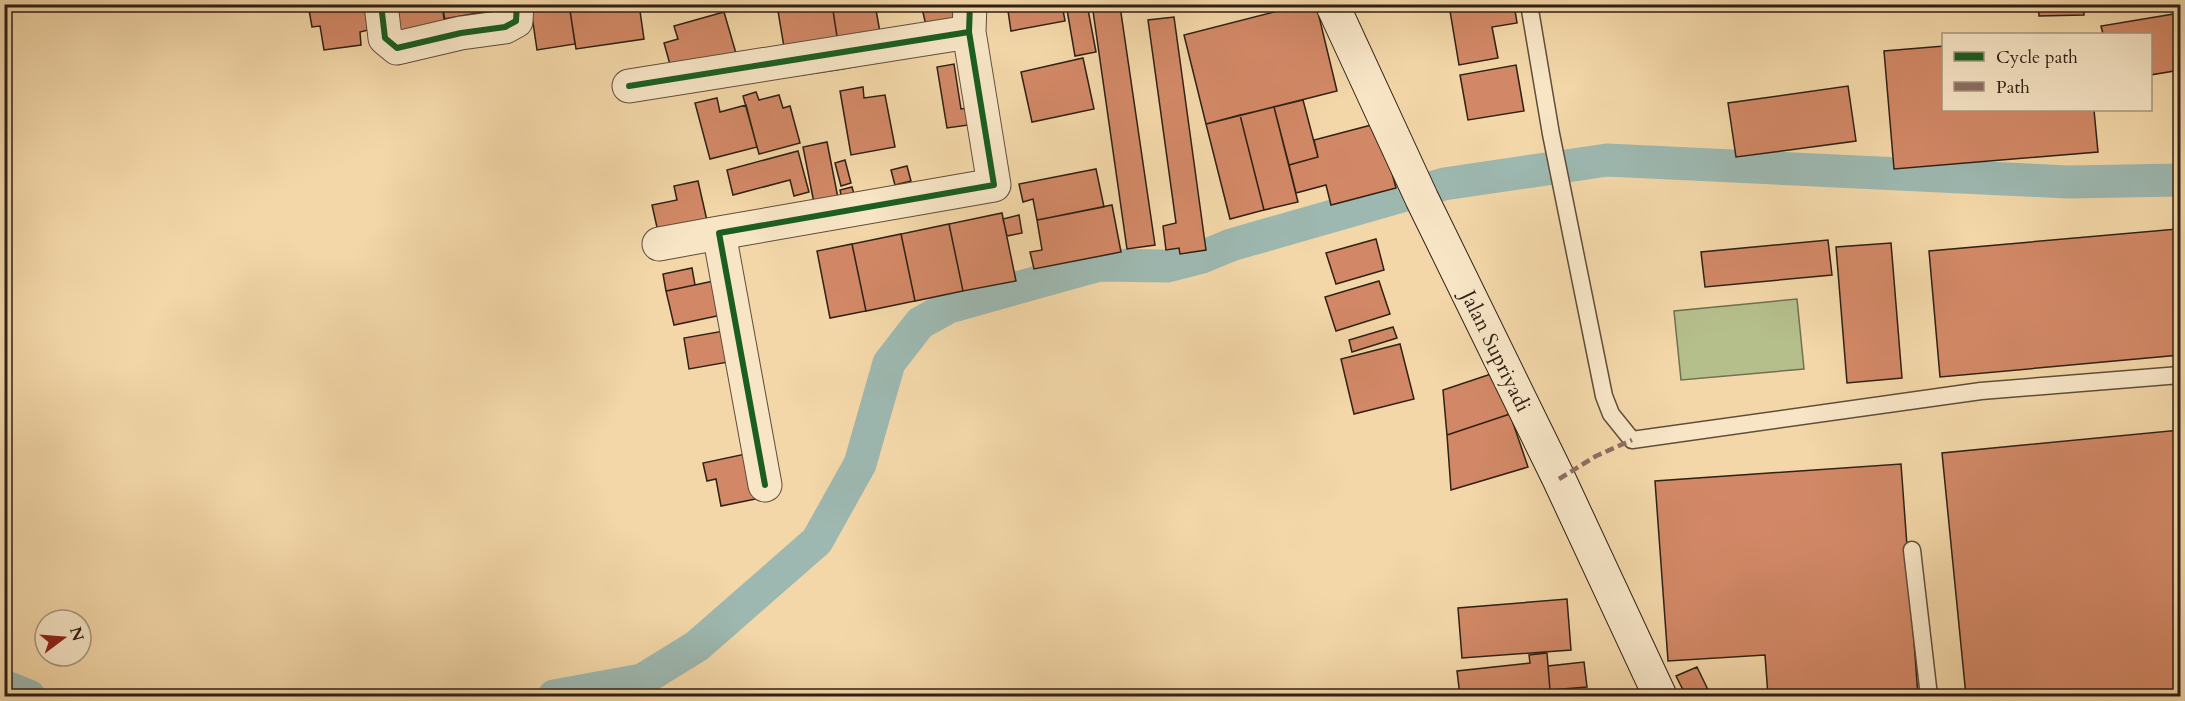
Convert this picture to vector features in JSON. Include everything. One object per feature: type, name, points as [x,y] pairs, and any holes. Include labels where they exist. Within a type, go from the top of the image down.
[{"type":"street","points":[[381,4],[386,38],[397,48],[461,33],[505,27],[516,21],[517,4]]},
{"type":"street","name":"Jalan Supriyadi","points":[[1332,4],[1422,199],[1559,479],[1660,696]]},
{"type":"street","points":[[628,86],[970,18],[994,185],[659,244]]},
{"type":"street","points":[[719,233],[765,485]]},
{"type":"lane","points":[[1529,4],[1551,134],[1604,396],[1611,414],[1632,440],[1981,391],[2181,375]]},
{"type":"lane","points":[[1912,550],[1929,696]]},
{"type":"green space","points":[[1797,299],[1804,369],[1681,380],[1674,311]]},
{"type":"building","points":[[345,4],[364,4],[368,30],[360,32],[361,45],[324,50],[320,26],[312,27],[309,10]]},
{"type":"building","points":[[396,4],[442,4],[447,31],[402,39]]},
{"type":"building","points":[[442,4],[499,4],[500,9],[444,19]]},
{"type":"building","points":[[569,4],[575,44],[537,50],[531,9]]},
{"type":"building","points":[[569,4],[639,4],[644,39],[576,49]]},
{"type":"building","points":[[816,4],[832,4],[842,69],[789,77],[778,11]]},
{"type":"building","points":[[832,4],[875,4],[885,61],[842,69]]},
{"type":"building","points":[[921,4],[974,4],[932,51]]},
{"type":"building","points":[[1007,4],[1062,4],[1065,21],[1011,31]]},
{"type":"building","points":[[1066,4],[1087,4],[1096,52],[1075,56]]},
{"type":"building","points":[[1092,4],[1132,4],[1120,6],[1155,245],[1127,249]]},
{"type":"building","points":[[1305,4],[1316,4],[1337,91],[1206,124],[1184,35]]},
{"type":"building","points":[[1514,4],[1517,23],[1492,27],[1498,58],[1459,65],[1449,5]]},
{"type":"building","points":[[2038,4],[2084,4],[2084,15],[2039,16]]},
{"type":"building","points":[[724,12],[742,74],[673,75],[664,43],[678,39],[674,26]]},
{"type":"building","points":[[2180,13],[2180,70],[2152,75],[2152,33],[2103,33],[2101,26]]},
{"type":"building","points":[[1174,17],[1206,250],[1180,254],[1179,248],[1166,250],[1163,226],[1176,223],[1148,20]]},
{"type":"building","points":[[1942,46],[1942,111],[2094,111],[2098,152],[1894,169],[1884,51]]},
{"type":"building","points":[[1083,58],[1094,109],[1032,122],[1021,72]]},
{"type":"building","points":[[954,64],[961,109],[979,106],[997,121],[947,128],[937,67]]},
{"type":"building","points":[[1516,65],[1524,111],[1468,120],[1460,75]]},
{"type":"building","points":[[1848,86],[1856,141],[1736,157],[1728,103]]},
{"type":"building","points":[[863,87],[864,98],[885,95],[895,147],[851,155],[840,91]]},
{"type":"building","points":[[756,92],[759,100],[779,95],[783,108],[790,106],[800,143],[759,154],[743,96]]},
{"type":"building","points":[[717,98],[720,112],[746,105],[757,147],[710,159],[695,103]]},
{"type":"building","points":[[1303,100],[1318,157],[1289,165],[1274,107]]},
{"type":"building","points":[[1274,107],[1298,202],[1264,210],[1240,115]]},
{"type":"building","points":[[1240,115],[1264,210],[1230,219],[1206,124]]},
{"type":"building","points":[[1379,123],[1396,188],[1331,205],[1326,185],[1296,193],[1289,165],[1318,157],[1314,140]]},
{"type":"building","points":[[827,142],[839,203],[815,208],[803,147]]},
{"type":"building","points":[[798,151],[809,192],[794,196],[790,180],[733,195],[727,170]]},
{"type":"building","points":[[845,160],[851,183],[841,186],[835,163]]},
{"type":"building","points":[[907,166],[911,181],[895,185],[891,170]]},
{"type":"building","points":[[1096,169],[1104,207],[1037,220],[1033,199],[1023,202],[1019,184]]},
{"type":"building","points":[[698,181],[708,225],[663,254],[652,205],[677,200],[674,186]]},
{"type":"building","points":[[852,187],[856,201],[843,205],[840,190]]},
{"type":"building","points":[[1112,205],[1121,252],[1034,269],[1030,252],[1042,250],[1037,220]]},
{"type":"building","points":[[1002,213],[1016,281],[963,291],[949,224]]},
{"type":"building","points":[[1019,215],[1022,233],[1007,236],[1003,219]]},
{"type":"building","points":[[949,224],[963,291],[915,301],[901,234]]},
{"type":"building","points":[[2177,229],[2180,270],[2180,355],[1940,377],[1929,251]]},
{"type":"building","points":[[901,234],[915,301],[866,311],[852,244]]},
{"type":"building","points":[[1376,239],[1384,270],[1336,284],[1326,253]]},
{"type":"building","points":[[1828,240],[1832,275],[1705,287],[1701,252]]},
{"type":"building","points":[[1891,243],[1902,378],[1847,383],[1836,247]]},
{"type":"building","points":[[852,244],[866,311],[830,318],[817,251]]},
{"type":"building","points":[[692,268],[695,285],[666,291],[663,274]]},
{"type":"building","points":[[728,278],[736,312],[674,325],[666,291]]},
{"type":"building","points":[[1379,281],[1390,314],[1336,331],[1325,297]]},
{"type":"building","points":[[1393,327],[1397,338],[1352,352],[1349,340]]},
{"type":"building","points":[[729,330],[734,361],[689,369],[684,338]]},
{"type":"building","points":[[1400,344],[1414,399],[1354,414],[1341,359]]},
{"type":"building","points":[[1497,372],[1510,414],[1447,435],[1443,390]]},
{"type":"building","points":[[1510,414],[1528,467],[1451,490],[1447,435]]},
{"type":"building","points":[[2180,430],[2180,696],[1966,696],[1942,453]]},
{"type":"building","points":[[750,453],[770,496],[721,506],[716,479],[707,481],[703,463]]},
{"type":"building","points":[[1901,464],[1918,696],[1768,696],[1765,655],[1668,661],[1655,481]]},
{"type":"building","points":[[1567,599],[1571,650],[1462,658],[1458,608]]},
{"type":"building","points":[[1547,653],[1550,690],[1533,692],[1533,696],[1460,696],[1457,671],[1530,663],[1529,655]]},
{"type":"building","points":[[1584,662],[1587,687],[1550,690],[1548,666]]},
{"type":"building","points":[[1697,667],[1711,696],[1686,696],[1676,676]]},
{"type":"waterway","points":[[554,696],[642,680],[697,646],[817,541],[860,464],[889,363],[920,323],[949,307],[1099,265],[1167,266],[1202,257],[1231,245],[1444,184],[1607,160],[2068,182],[2180,180]]},
{"type":"waterway","points":[[4,686],[29,696]]},
{"type":"marked path","points":[[1559,479],[1596,456],[1632,440]]},
{"type":"cycle path","points":[[381,4],[385,38],[397,48],[461,33],[505,27],[516,21],[517,4]]},
{"type":"cycle path","points":[[765,485],[719,233],[994,185],[969,32],[970,4]]},
{"type":"cycle path","points":[[629,86],[969,32]]}]
